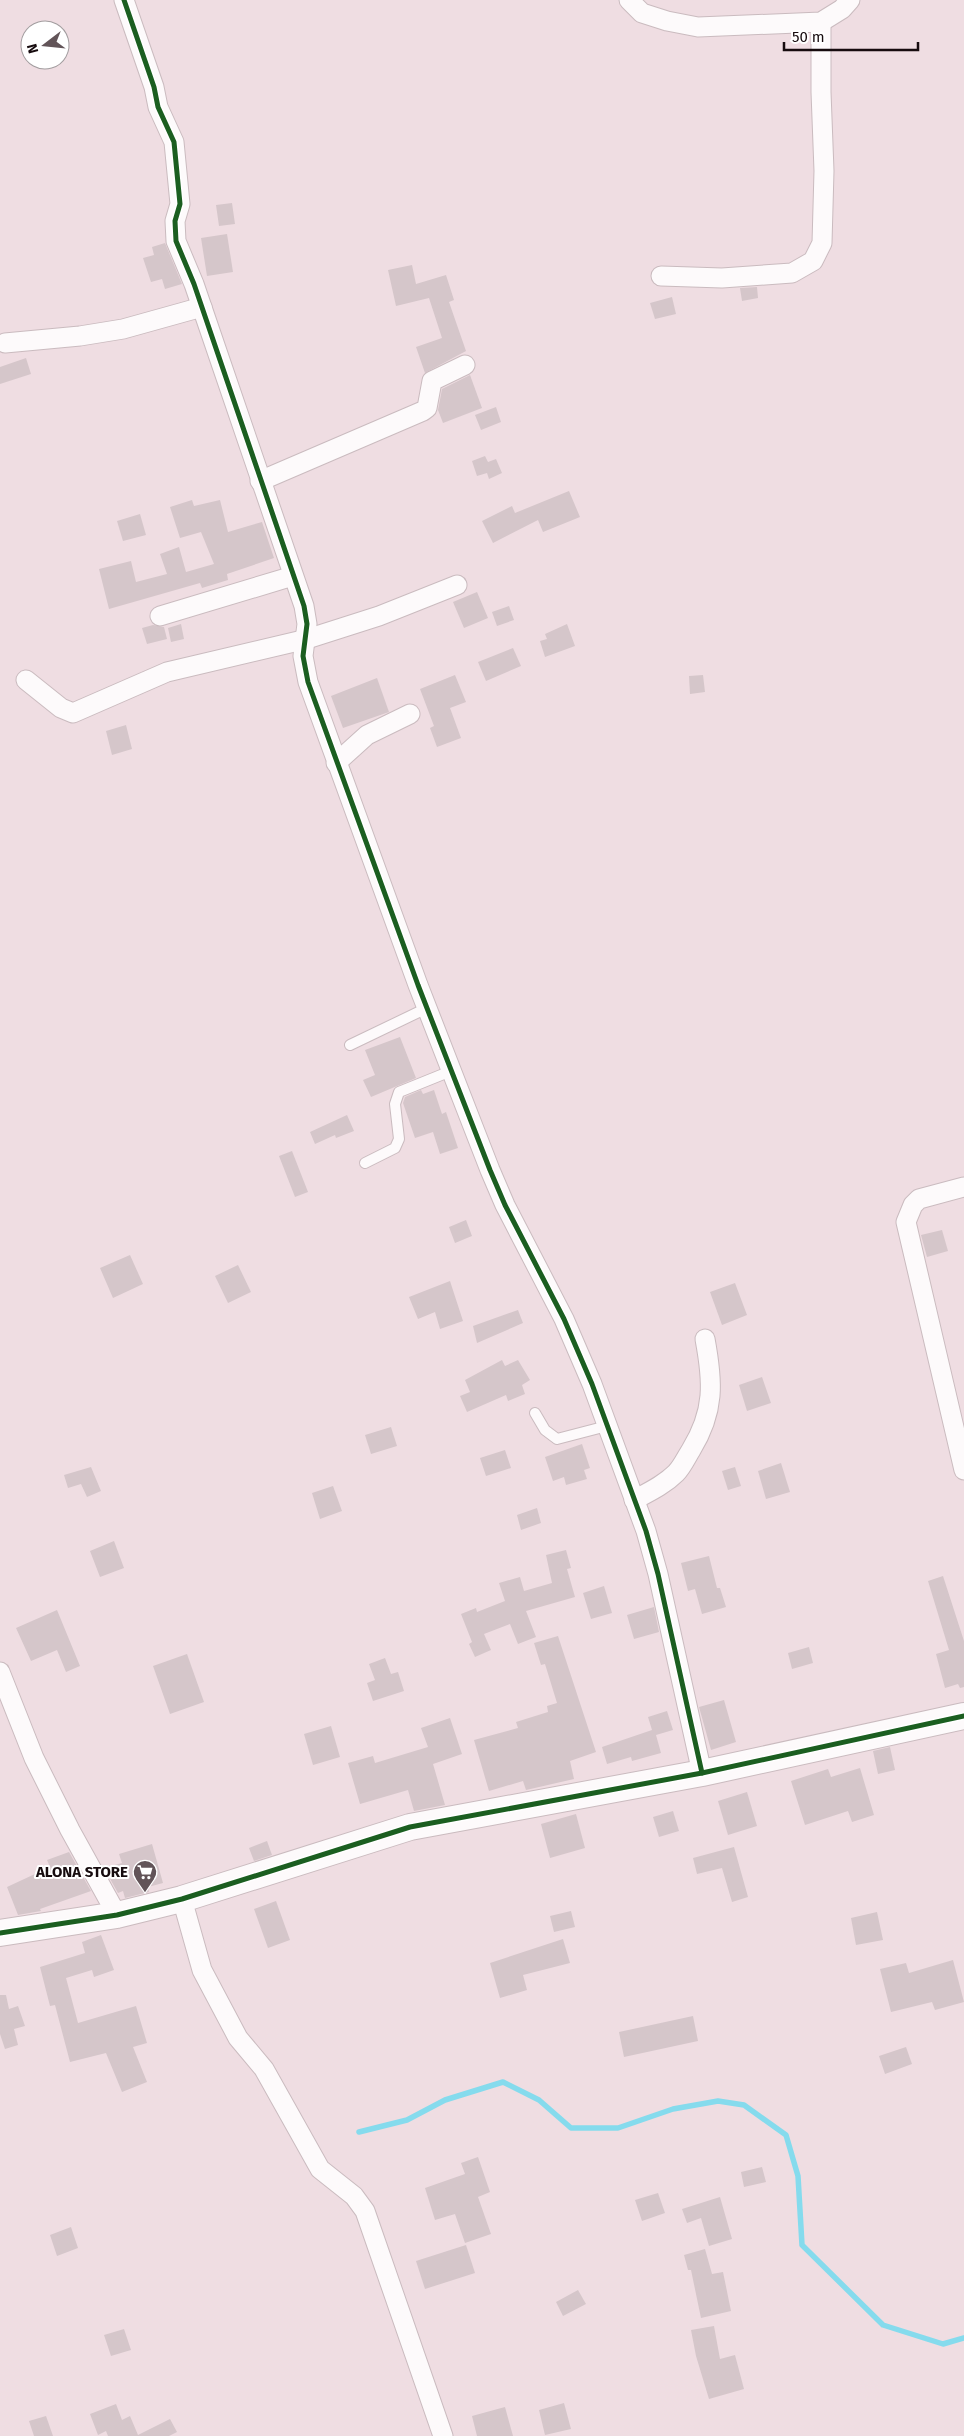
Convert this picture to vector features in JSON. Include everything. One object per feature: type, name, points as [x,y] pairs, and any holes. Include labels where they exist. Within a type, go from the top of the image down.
[{"type":"street","points":[[124,0],[154,88],[158,107],[174,142],[180,204],[175,221],[176,241],[202,307],[304,606],[307,639],[303,656],[308,682],[427,1008],[504,1205],[564,1319],[607,1426],[646,1531],[658,1574],[702,1773]]},
{"type":"street","points":[[629,0],[642,13],[667,21],[698,27],[821,22],[842,9],[850,0]]},
{"type":"street","points":[[661,276],[722,278],[792,273],[813,261],[822,244],[824,171],[821,22]]},
{"type":"street","points":[[5,343],[80,336],[123,329],[202,307]]},
{"type":"street","points":[[260,481],[423,411],[427,408],[432,380],[465,365]]},
{"type":"street","points":[[160,616],[293,576]]},
{"type":"street","points":[[26,680],[61,708],[73,713],[167,672],[307,639],[379,616],[457,585]]},
{"type":"street","points":[[336,763],[367,735],[410,714]]},
{"type":"street","points":[[964,1187],[919,1199],[913,1204],[906,1222],[964,1470]]},
{"type":"street","points":[[634,1500],[662,1485],[678,1472],[699,1437],[711,1396],[712,1375],[705,1339]]},
{"type":"street","points":[[0,1672],[34,1758],[70,1830],[117,1915]]},
{"type":"street","points":[[0,1933],[117,1915],[182,1899],[410,1827],[702,1773],[964,1716]]},
{"type":"street","points":[[182,1899],[202,1970],[238,2038],[264,2069],[320,2169],[354,2196],[364,2211],[443,2436]]},
{"type":"lane","points":[[350,1044],[427,1008]]},
{"type":"lane","points":[[365,1163],[395,1148],[400,1139],[395,1104],[400,1092],[451,1071]]},
{"type":"lane","points":[[535,1413],[545,1430],[558,1439],[607,1426]]},
{"type":"building","points":[[232,203],[235,224],[219,226],[216,205]]},
{"type":"building","points":[[227,234],[233,272],[207,276],[201,238]]},
{"type":"building","points":[[165,243],[182,284],[165,289],[162,279],[151,282],[143,258],[154,255],[152,247]]},
{"type":"building","points":[[412,265],[416,284],[446,275],[454,300],[449,302],[466,351],[425,373],[416,347],[442,338],[429,298],[396,306],[388,270]]},
{"type":"building","points":[[757,287],[758,298],[742,301],[740,288]]},
{"type":"building","points":[[672,297],[676,314],[655,319],[650,303]]},
{"type":"building","points":[[26,358],[31,374],[0,384],[0,367]]},
{"type":"building","points":[[470,375],[482,408],[443,423],[438,410],[442,389]]},
{"type":"building","points":[[496,407],[501,422],[481,430],[475,415]]},
{"type":"building","points":[[485,456],[488,462],[496,459],[502,473],[489,479],[487,473],[477,476],[472,461]]},
{"type":"building","points":[[569,491],[580,517],[543,532],[538,520],[493,543],[482,521],[512,506],[515,513]]},
{"type":"building","points":[[192,500],[194,506],[220,500],[228,532],[262,522],[274,558],[227,574],[228,580],[202,588],[200,583],[109,609],[99,569],[131,561],[136,582],[167,574],[160,554],[179,547],[186,572],[214,564],[201,532],[180,538],[170,507]]},
{"type":"building","points":[[140,514],[146,535],[123,541],[117,521]]},
{"type":"building","points":[[477,592],[488,618],[464,628],[453,602]]},
{"type":"building","points":[[509,606],[514,620],[497,626],[492,612]]},
{"type":"building","points":[[181,624],[184,639],[171,642],[168,628]]},
{"type":"building","points":[[567,624],[575,646],[545,657],[540,641],[547,639],[545,634]]},
{"type":"building","points":[[153,625],[164,627],[167,639],[147,644],[142,628]]},
{"type":"building","points":[[513,648],[521,666],[486,681],[478,662]]},
{"type":"building","points":[[455,675],[466,702],[450,708],[461,738],[437,747],[430,728],[434,726],[420,689]]},
{"type":"building","points":[[703,675],[705,692],[690,694],[689,676]]},
{"type":"building","points":[[377,678],[389,712],[343,728],[331,696]]},
{"type":"building","points":[[126,725],[132,749],[112,755],[106,731]]},
{"type":"building","points":[[400,1037],[416,1078],[371,1097],[363,1080],[375,1075],[365,1050]]},
{"type":"building","points":[[421,1090],[423,1094],[434,1090],[442,1114],[446,1112],[458,1148],[440,1154],[433,1132],[415,1138],[403,1103],[405,1097]]},
{"type":"building","points":[[347,1115],[354,1131],[336,1138],[335,1135],[315,1144],[310,1132]]},
{"type":"building","points":[[292,1151],[308,1192],[295,1197],[279,1156]]},
{"type":"building","points":[[466,1220],[472,1236],[455,1243],[449,1227]]},
{"type":"building","points":[[942,1230],[948,1251],[927,1257],[921,1235]]},
{"type":"building","points":[[130,1255],[143,1284],[113,1298],[100,1268]]},
{"type":"building","points":[[238,1265],[251,1292],[228,1303],[215,1276]]},
{"type":"building","points":[[450,1281],[463,1321],[440,1329],[435,1312],[418,1319],[409,1297]]},
{"type":"building","points":[[735,1283],[747,1315],[722,1325],[710,1292]]},
{"type":"building","points":[[518,1310],[523,1323],[477,1343],[473,1326]]},
{"type":"building","points":[[502,1360],[505,1366],[518,1360],[530,1380],[522,1385],[525,1394],[508,1401],[506,1395],[467,1412],[460,1396],[470,1392],[465,1380]]},
{"type":"building","points":[[762,1377],[771,1403],[747,1411],[739,1385]]},
{"type":"building","points":[[391,1427],[397,1446],[371,1454],[365,1435]]},
{"type":"building","points":[[582,1444],[590,1468],[584,1470],[587,1479],[566,1485],[564,1477],[553,1481],[545,1457]]},
{"type":"building","points":[[505,1450],[511,1468],[486,1476],[480,1458]]},
{"type":"building","points":[[781,1463],[790,1492],[766,1499],[758,1471]]},
{"type":"building","points":[[91,1467],[101,1491],[87,1497],[81,1484],[68,1488],[64,1475]]},
{"type":"building","points":[[735,1467],[741,1486],[728,1490],[722,1471]]},
{"type":"building","points":[[333,1486],[342,1511],[320,1519],[312,1493]]},
{"type":"building","points":[[537,1508],[541,1523],[521,1530],[517,1515]]},
{"type":"building","points":[[114,1541],[124,1568],[100,1577],[90,1551]]},
{"type":"building","points":[[566,1550],[571,1568],[567,1569],[575,1597],[526,1611],[536,1637],[518,1644],[510,1624],[484,1634],[491,1650],[475,1657],[469,1644],[472,1642],[461,1614],[476,1608],[477,1612],[505,1601],[499,1583],[520,1577],[524,1591],[552,1583],[546,1555]]},
{"type":"building","points":[[709,1556],[717,1588],[720,1588],[726,1607],[702,1614],[695,1589],[688,1591],[681,1563]]},
{"type":"building","points":[[943,1576],[964,1641],[964,1687],[960,1688],[958,1684],[945,1688],[936,1654],[949,1650],[928,1581]]},
{"type":"building","points":[[604,1586],[612,1613],[591,1619],[583,1593]]},
{"type":"building","points":[[654,1607],[659,1632],[634,1639],[627,1615]]},
{"type":"building","points":[[57,1610],[80,1666],[66,1672],[57,1650],[31,1661],[16,1628]]},
{"type":"building","points":[[558,1636],[596,1752],[570,1761],[574,1779],[526,1790],[523,1781],[489,1791],[474,1740],[518,1728],[516,1722],[548,1712],[547,1706],[557,1703],[545,1664],[541,1665],[534,1643]]},
{"type":"building","points":[[809,1647],[813,1663],[792,1669],[788,1653]]},
{"type":"building","points":[[187,1654],[204,1702],[170,1714],[153,1666]]},
{"type":"building","points":[[385,1658],[391,1674],[398,1672],[404,1691],[373,1701],[367,1683],[375,1680],[369,1664]]},
{"type":"building","points":[[724,1700],[736,1742],[711,1750],[699,1707]]},
{"type":"building","points":[[667,1711],[673,1730],[656,1735],[661,1753],[632,1761],[631,1757],[607,1764],[602,1747],[652,1730],[648,1717]]},
{"type":"building","points":[[450,1718],[462,1754],[433,1764],[445,1805],[414,1811],[408,1790],[360,1804],[348,1763],[373,1756],[375,1763],[428,1747],[421,1728]]},
{"type":"building","points":[[331,1726],[340,1757],[313,1765],[304,1734]]},
{"type":"building","points":[[890,1747],[895,1770],[878,1774],[873,1751]]},
{"type":"building","points":[[860,1768],[874,1815],[852,1822],[848,1811],[805,1825],[791,1781],[828,1769],[831,1777]]},
{"type":"building","points":[[747,1792],[757,1826],[728,1835],[718,1801]]},
{"type":"building","points":[[673,1811],[679,1831],[659,1837],[653,1817]]},
{"type":"building","points":[[576,1814],[585,1848],[550,1858],[541,1824]]},
{"type":"building","points":[[267,1841],[272,1855],[254,1861],[249,1848]]},
{"type":"building","points":[[152,1844],[163,1883],[148,1887],[149,1892],[125,1898],[123,1891],[118,1893],[104,1868],[122,1863],[119,1854]]},
{"type":"building","points":[[734,1847],[748,1897],[732,1902],[722,1868],[697,1874],[693,1858]]},
{"type":"building","points":[[69,1852],[91,1891],[40,1909],[41,1911],[18,1915],[7,1887],[50,1867],[47,1860]]},
{"type":"building","points":[[276,1901],[290,1940],[268,1948],[254,1909]]},
{"type":"building","points":[[571,1911],[575,1927],[554,1932],[550,1916]]},
{"type":"building","points":[[877,1912],[883,1940],[856,1945],[851,1918]]},
{"type":"building","points":[[101,1935],[114,1970],[94,1977],[92,1970],[66,1978],[78,2023],[136,2006],[147,2043],[133,2047],[147,2082],[122,2092],[106,2053],[70,2062],[55,2005],[50,2006],[40,1967],[85,1953],[82,1942]]},
{"type":"building","points":[[563,1939],[570,1963],[523,1975],[527,1990],[500,1998],[490,1963]]},
{"type":"building","points":[[953,1960],[964,2002],[935,2010],[932,2002],[891,2012],[880,1969],[906,1963],[909,1973]]},
{"type":"building","points":[[0,1995],[6,1995],[9,2009],[18,2006],[25,2026],[14,2029],[18,2045],[5,2049],[0,2034]]},
{"type":"building","points":[[693,2016],[698,2041],[624,2057],[619,2032]]},
{"type":"building","points":[[906,2047],[912,2064],[885,2074],[879,2056]]},
{"type":"building","points":[[478,2157],[490,2192],[478,2197],[491,2234],[465,2243],[455,2214],[435,2220],[425,2188],[465,2174],[461,2163]]},
{"type":"building","points":[[762,2167],[766,2182],[744,2187],[741,2172]]},
{"type":"building","points":[[658,2193],[665,2213],[642,2221],[635,2200]]},
{"type":"building","points":[[720,2197],[732,2239],[709,2246],[701,2218],[687,2223],[682,2209]]},
{"type":"building","points":[[71,2227],[78,2248],[57,2256],[50,2235]]},
{"type":"building","points":[[466,2245],[475,2273],[425,2289],[416,2261]]},
{"type":"building","points":[[705,2249],[712,2274],[723,2272],[731,2311],[701,2318],[691,2270],[688,2270],[684,2255]]},
{"type":"building","points":[[578,2290],[586,2304],[563,2316],[556,2302]]},
{"type":"building","points":[[714,2326],[720,2359],[735,2355],[744,2389],[709,2399],[696,2356],[691,2330]]},
{"type":"building","points":[[124,2329],[131,2350],[111,2356],[104,2335]]},
{"type":"building","points":[[564,2403],[571,2429],[545,2435],[539,2410]]},
{"type":"building","points":[[116,2404],[122,2420],[130,2416],[138,2435],[170,2419],[177,2432],[169,2436],[108,2436],[106,2431],[98,2435],[90,2414]]},
{"type":"building","points":[[505,2407],[513,2436],[477,2436],[472,2416]]},
{"type":"building","points":[[46,2416],[53,2436],[34,2436],[29,2421]]},
{"type":"waterway","points":[[359,2132],[407,2120],[445,2100],[503,2082],[539,2100],[571,2128],[618,2128],[673,2109],[718,2101],[744,2105],[786,2135],[798,2176],[802,2245],[883,2325],[943,2344],[964,2338]]},
{"type":"cycle path","points":[[124,0],[154,87],[158,107],[174,142],[180,204],[175,221],[176,241],[194,284],[304,606],[307,624],[303,656],[308,682],[418,985],[490,1170],[505,1205],[564,1319],[592,1384],[646,1531],[658,1574],[702,1773]]},
{"type":"cycle path","points":[[0,1933],[117,1915],[182,1899],[410,1827],[702,1773],[964,1716]]},
{"type":"place","name":"ALONA STORE","points":[[145,1893]]}]
